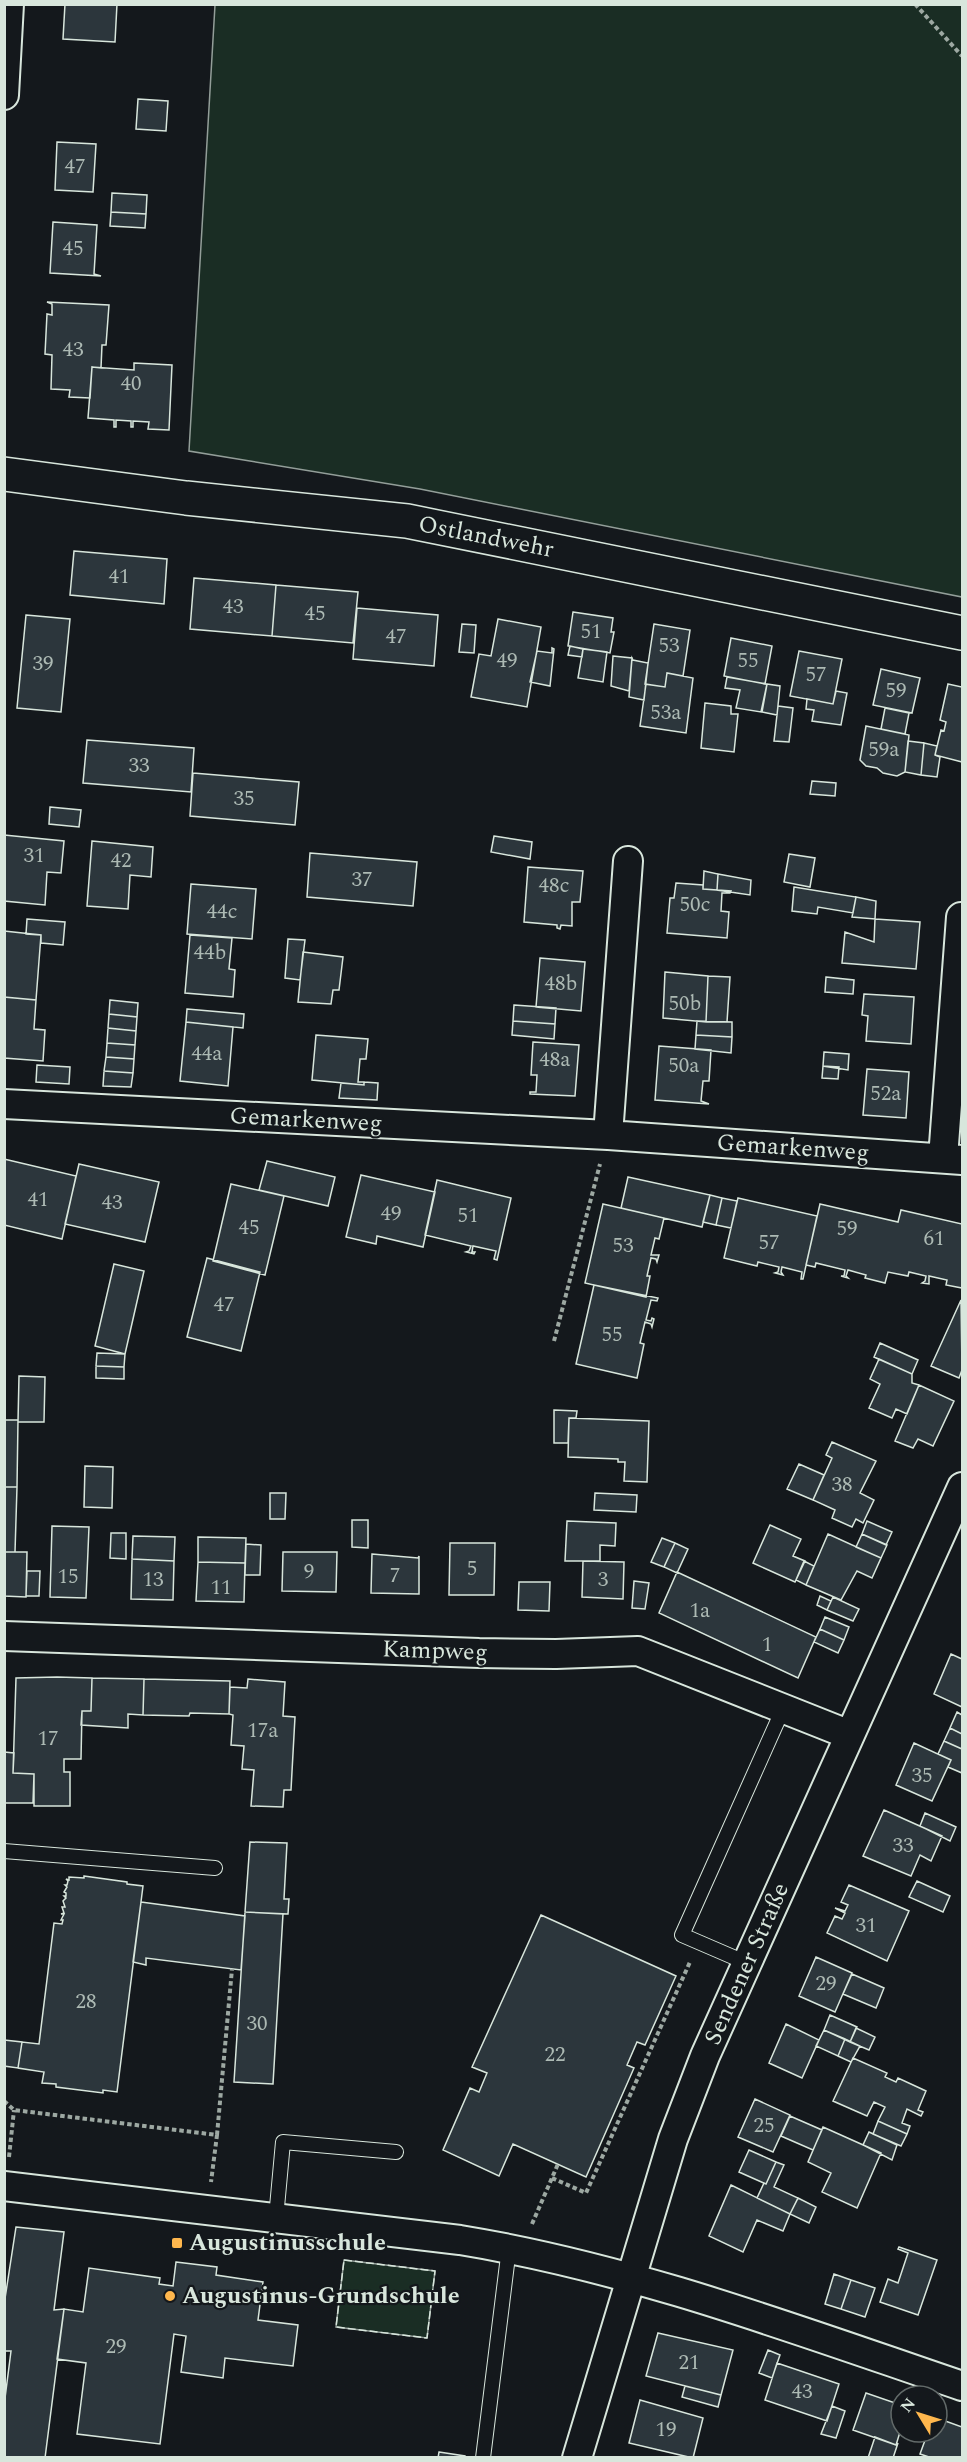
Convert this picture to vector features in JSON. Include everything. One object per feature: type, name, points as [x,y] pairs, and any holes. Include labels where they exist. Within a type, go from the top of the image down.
[{"type":"street","points":[[4,95],[9,4]]},
{"type":"street","name":"Ostlandwehr","points":[[4,474],[186,498],[407,521],[963,633]]},
{"type":"street","points":[[608,1135],[628,861]]},
{"type":"street","name":"Gemarkenweg","points":[[4,1104],[608,1135],[953,1159],[961,929]]},
{"type":"street","name":"Sendener Straße","points":[[577,2457],[673,2139],[705,2056],[963,1487]]},
{"type":"street","name":"Kampweg","points":[[4,1636],[479,1653],[556,1654],[638,1651],[850,1735]]},
{"type":"street","points":[[6,2186],[515,2249],[631,2277],[963,2386]]},
{"type":"lane","points":[[747,1964],[682,1935],[783,1710]]},
{"type":"lane","points":[[4,1851],[215,1868]]},
{"type":"lane","points":[[276,2218],[283,2142],[396,2152]]},
{"type":"lane","points":[[483,2457],[515,2249]]},
{"type":"path","points":[[915,4],[963,56]]},
{"type":"path","points":[[554,1341],[608,1135]]},
{"type":"path","points":[[552,2178],[586,2193],[699,1942]]},
{"type":"path","points":[[208,2210],[232,1969]]},
{"type":"path","points":[[4,2101],[14,2110],[217,2135]]},
{"type":"path","points":[[6,2186],[14,2110]]},
{"type":"path","points":[[515,2249],[558,2164]]},
{"type":"green space","points":[[215,5],[962,5],[962,597],[420,489],[189,451]]},
{"type":"green space","points":[[344,2260],[435,2271],[427,2338],[336,2327]]},
{"type":"building","points":[[65,4],[117,4],[115,42],[63,39]]},
{"type":"building","points":[[138,99],[168,101],[166,131],[136,129]]},
{"type":"building","points":[[57,142],[96,144],[93,192],[55,190]]},
{"type":"building","points":[[112,193],[147,195],[146,214],[111,212]]},
{"type":"building","points":[[111,212],[146,214],[145,228],[110,226]]},
{"type":"building","points":[[53,222],[97,225],[94,274],[101,276],[50,273]]},
{"type":"building","points":[[47,302],[109,305],[106,345],[102,345],[101,368],[92,367],[90,398],[69,397],[70,390],[51,389],[52,355],[45,354],[47,314],[52,315],[52,304]]},
{"type":"building","points":[[134,363],[172,365],[169,430],[148,429],[149,422],[133,421],[133,427],[131,427],[131,421],[116,420],[116,427],[114,427],[114,420],[88,418],[92,367],[134,370]]},
{"type":"building","points":[[74,551],[167,559],[164,604],[70,595]]},
{"type":"building","points":[[194,578],[276,585],[272,636],[190,629]]},
{"type":"building","points":[[276,585],[358,592],[353,643],[272,636]]},
{"type":"building","points":[[357,608],[438,615],[434,666],[353,659]]},
{"type":"building","points":[[573,612],[613,618],[611,632],[614,632],[610,653],[568,646]]},
{"type":"building","points":[[26,615],[70,619],[61,712],[17,708]]},
{"type":"building","points":[[498,619],[541,627],[527,707],[471,697],[479,654],[491,656]]},
{"type":"building","points":[[462,624],[476,625],[474,653],[459,652]]},
{"type":"building","points":[[654,624],[690,630],[683,676],[667,673],[665,687],[645,684]]},
{"type":"building","points":[[731,638],[772,646],[765,684],[724,676]]},
{"type":"building","points":[[570,646],[583,649],[582,657],[568,655]]},
{"type":"building","points":[[552,648],[554,649],[550,686],[530,682],[537,651],[552,653]]},
{"type":"building","points":[[583,649],[607,652],[603,682],[578,678]]},
{"type":"building","points":[[799,651],[842,659],[833,704],[790,696]]},
{"type":"building","points":[[613,656],[632,658],[629,691],[611,686]]},
{"type":"building","points":[[632,658],[648,663],[644,700],[629,697]]},
{"type":"building","points":[[881,669],[920,678],[912,713],[873,705]]},
{"type":"building","points":[[667,673],[693,678],[686,733],[640,726],[646,684],[665,687]]},
{"type":"building","points":[[727,677],[767,684],[761,712],[736,708],[740,690],[725,688]]},
{"type":"building","points":[[767,684],[780,686],[777,715],[762,712]]},
{"type":"building","points":[[948,684],[962,687],[962,762],[935,755],[941,730],[944,731],[946,722],[940,720]]},
{"type":"building","points":[[836,691],[847,693],[841,725],[812,721],[814,710],[806,709],[807,699],[833,704]]},
{"type":"building","points":[[705,703],[731,706],[731,714],[738,714],[734,752],[701,748]]},
{"type":"building","points":[[778,706],[793,708],[789,742],[774,741]]},
{"type":"building","points":[[885,708],[909,713],[905,734],[881,729]]},
{"type":"building","points":[[866,726],[909,735],[905,772],[897,776],[883,773],[877,768],[866,766],[860,760]]},
{"type":"building","points":[[87,740],[194,748],[191,792],[83,783]]},
{"type":"building","points":[[908,741],[924,743],[921,775],[905,772]]},
{"type":"building","points":[[924,743],[937,746],[935,755],[940,757],[937,777],[921,775]]},
{"type":"building","points":[[193,773],[299,782],[295,825],[190,816]]},
{"type":"building","points":[[812,781],[836,783],[835,796],[810,794]]},
{"type":"building","points":[[50,807],[81,810],[79,827],[49,824]]},
{"type":"building","points":[[4,835],[64,841],[61,873],[47,872],[45,905],[4,901]]},
{"type":"building","points":[[494,836],[532,842],[530,859],[491,852]]},
{"type":"building","points":[[92,841],[153,847],[151,877],[130,875],[128,909],[87,906]]},
{"type":"building","points":[[310,853],[417,862],[413,906],[307,897]]},
{"type":"building","points":[[789,854],[815,858],[810,887],[784,882]]},
{"type":"building","points":[[528,867],[583,871],[580,902],[572,902],[572,926],[561,925],[560,929],[557,925],[524,922]]},
{"type":"building","points":[[704,871],[718,874],[717,890],[703,889]]},
{"type":"building","points":[[718,874],[751,880],[750,895],[717,890]]},
{"type":"building","points":[[676,883],[703,885],[703,889],[731,891],[722,893],[721,911],[729,912],[727,938],[667,933],[670,898],[674,898]]},
{"type":"building","points":[[191,884],[256,889],[252,939],[187,934]]},
{"type":"building","points":[[794,887],[856,897],[853,913],[818,907],[817,914],[792,911]]},
{"type":"building","points":[[856,897],[876,901],[875,919],[852,917]]},
{"type":"building","points":[[27,919],[65,922],[63,945],[41,943],[41,935],[26,934]]},
{"type":"building","points":[[875,919],[920,922],[916,969],[842,963],[845,932],[874,942]]},
{"type":"building","points":[[4,931],[41,935],[36,1000],[4,997]]},
{"type":"building","points":[[190,935],[232,938],[229,969],[235,970],[233,997],[185,993]]},
{"type":"building","points":[[288,939],[305,940],[300,980],[285,978]]},
{"type":"building","points":[[303,952],[343,957],[339,990],[333,990],[331,1004],[298,1002]]},
{"type":"building","points":[[540,958],[585,962],[581,1011],[536,1007]]},
{"type":"building","points":[[665,972],[708,976],[706,1022],[663,1018]]},
{"type":"building","points":[[708,976],[730,977],[727,1022],[706,1022]]},
{"type":"building","points":[[826,977],[854,980],[853,994],[825,992]]},
{"type":"building","points":[[864,994],[914,997],[911,1044],[866,1041],[868,1016],[862,1015]]},
{"type":"building","points":[[4,997],[36,1000],[34,1029],[45,1030],[43,1061],[4,1058]]},
{"type":"building","points":[[110,1000],[138,1003],[137,1017],[109,1014]]},
{"type":"building","points":[[514,1005],[556,1008],[555,1024],[513,1021]]},
{"type":"building","points":[[187,1009],[244,1014],[243,1028],[186,1022]]},
{"type":"building","points":[[109,1014],[137,1017],[136,1031],[108,1028]]},
{"type":"building","points":[[513,1021],[555,1024],[554,1039],[512,1035]]},
{"type":"building","points":[[697,1021],[732,1022],[732,1037],[696,1035]]},
{"type":"building","points":[[186,1022],[233,1027],[228,1086],[180,1081]]},
{"type":"building","points":[[108,1028],[136,1031],[135,1045],[107,1043]]},
{"type":"building","points":[[316,1035],[368,1039],[366,1059],[360,1059],[358,1082],[364,1082],[364,1085],[312,1080]]},
{"type":"building","points":[[696,1035],[732,1037],[731,1053],[695,1049]]},
{"type":"building","points":[[533,1042],[579,1045],[575,1096],[530,1094],[530,1092],[536,1092],[537,1075],[531,1075]]},
{"type":"building","points":[[107,1043],[135,1045],[134,1059],[106,1057]]},
{"type":"building","points":[[659,1046],[711,1050],[709,1081],[703,1081],[701,1101],[709,1104],[655,1100]]},
{"type":"building","points":[[824,1052],[849,1054],[848,1070],[823,1066]]},
{"type":"building","points":[[106,1057],[134,1059],[133,1073],[104,1071]]},
{"type":"building","points":[[37,1065],[70,1067],[69,1084],[36,1082]]},
{"type":"building","points":[[823,1066],[839,1067],[838,1079],[822,1078]]},
{"type":"building","points":[[867,1069],[909,1072],[906,1118],[863,1115]]},
{"type":"building","points":[[104,1071],[133,1073],[131,1087],[103,1086]]},
{"type":"building","points":[[364,1082],[378,1083],[377,1100],[339,1098],[341,1083],[364,1085]]},
{"type":"building","points":[[4,1159],[76,1176],[62,1239],[4,1225]]},
{"type":"building","points":[[267,1161],[335,1177],[328,1206],[259,1190]]},
{"type":"building","points":[[79,1164],[159,1182],[145,1242],[65,1224]]},
{"type":"building","points":[[361,1175],[435,1192],[423,1247],[377,1236],[376,1244],[346,1237]]},
{"type":"building","points":[[628,1177],[710,1195],[702,1227],[621,1208]]},
{"type":"building","points":[[437,1180],[511,1198],[497,1260],[494,1259],[496,1251],[473,1246],[474,1254],[466,1252],[471,1246],[425,1235]]},
{"type":"building","points":[[231,1184],[284,1196],[265,1275],[213,1261]]},
{"type":"building","points":[[710,1195],[722,1198],[716,1225],[703,1222]]},
{"type":"building","points":[[722,1198],[737,1201],[731,1228],[716,1225]]},
{"type":"building","points":[[738,1198],[817,1216],[803,1279],[801,1279],[802,1272],[782,1267],[783,1275],[775,1273],[778,1272],[779,1267],[758,1262],[757,1266],[724,1258]]},
{"type":"building","points":[[603,1204],[664,1218],[659,1239],[655,1238],[651,1255],[659,1255],[657,1262],[656,1259],[651,1258],[646,1297],[585,1283]]},
{"type":"building","points":[[820,1204],[898,1222],[901,1210],[962,1224],[962,1288],[946,1285],[947,1280],[929,1276],[929,1284],[922,1283],[926,1276],[909,1272],[908,1276],[888,1272],[885,1283],[865,1278],[866,1275],[848,1270],[846,1276],[848,1278],[841,1276],[844,1276],[845,1270],[816,1263],[815,1267],[806,1265]]},
{"type":"building","points":[[207,1258],[260,1272],[241,1351],[187,1337]]},
{"type":"building","points":[[114,1264],[144,1271],[125,1354],[95,1346]]},
{"type":"building","points":[[594,1285],[658,1298],[657,1301],[651,1300],[646,1320],[654,1319],[652,1327],[651,1324],[645,1322],[640,1343],[644,1344],[637,1378],[576,1364]]},
{"type":"building","points":[[961,1300],[962,1370],[959,1378],[931,1366]]},
{"type":"building","points":[[880,1343],[918,1360],[912,1374],[874,1357]]},
{"type":"building","points":[[97,1353],[125,1354],[124,1367],[96,1366]]},
{"type":"building","points":[[879,1359],[912,1374],[912,1383],[919,1385],[907,1414],[896,1409],[892,1418],[869,1408],[880,1384],[870,1379]]},
{"type":"building","points":[[96,1366],[124,1367],[124,1379],[96,1378]]},
{"type":"building","points":[[19,1376],[45,1377],[44,1422],[18,1422]]},
{"type":"building","points":[[919,1385],[954,1401],[933,1446],[918,1439],[913,1448],[895,1441]]},
{"type":"building","points":[[554,1410],[577,1411],[576,1418],[569,1418],[568,1443],[554,1443]]},
{"type":"building","points":[[569,1418],[649,1421],[647,1482],[624,1481],[625,1462],[618,1462],[618,1459],[568,1457]]},
{"type":"building","points":[[4,1420],[18,1420],[17,1487],[4,1487]]},
{"type":"building","points":[[832,1442],[876,1461],[860,1493],[874,1500],[863,1523],[856,1519],[852,1527],[832,1518],[835,1510],[813,1500],[832,1458],[826,1455]]},
{"type":"building","points":[[799,1464],[824,1475],[813,1500],[787,1489]]},
{"type":"building","points":[[85,1466],[113,1467],[112,1508],[84,1507]]},
{"type":"building","points":[[4,1487],[17,1487],[15,1552],[4,1552]]},
{"type":"building","points":[[270,1493],[286,1493],[285,1519],[270,1519]]},
{"type":"building","points":[[595,1493],[637,1495],[636,1512],[594,1510]]},
{"type":"building","points":[[352,1520],[368,1520],[368,1548],[352,1547]]},
{"type":"building","points":[[567,1521],[616,1523],[615,1546],[600,1545],[600,1561],[565,1561]]},
{"type":"building","points":[[867,1521],[892,1532],[886,1545],[862,1534]]},
{"type":"building","points":[[770,1525],[801,1539],[793,1556],[805,1561],[795,1582],[753,1563]]},
{"type":"building","points":[[52,1526],[89,1527],[86,1598],[50,1597]]},
{"type":"building","points":[[111,1533],[126,1533],[126,1559],[110,1558]]},
{"type":"building","points":[[828,1534],[881,1558],[872,1578],[857,1571],[841,1600],[806,1585]]},
{"type":"building","points":[[862,1534],[887,1545],[881,1558],[856,1547]]},
{"type":"building","points":[[133,1536],[175,1537],[174,1561],[132,1559]]},
{"type":"building","points":[[198,1537],[246,1538],[245,1563],[198,1562]]},
{"type":"building","points":[[662,1538],[675,1543],[664,1567],[651,1562]]},
{"type":"building","points":[[450,1543],[495,1543],[494,1595],[449,1595]]},
{"type":"building","points":[[675,1543],[688,1549],[677,1573],[664,1567]]},
{"type":"building","points":[[246,1544],[261,1545],[260,1575],[245,1575]]},
{"type":"building","points":[[4,1552],[27,1552],[26,1597],[4,1596]]},
{"type":"building","points":[[283,1552],[337,1552],[336,1592],[282,1591]]},
{"type":"building","points":[[372,1554],[418,1558],[419,1556],[419,1594],[371,1593]]},
{"type":"building","points":[[132,1559],[174,1561],[173,1600],[131,1599]]},
{"type":"building","points":[[583,1561],[624,1562],[623,1599],[582,1597]]},
{"type":"building","points":[[804,1561],[814,1566],[806,1585],[796,1580]]},
{"type":"building","points":[[198,1562],[245,1563],[244,1602],[196,1601]]},
{"type":"building","points":[[27,1571],[40,1571],[39,1596],[26,1596]]},
{"type":"building","points":[[677,1572],[816,1637],[798,1678],[659,1613]]},
{"type":"building","points":[[634,1581],[649,1583],[645,1609],[632,1608]]},
{"type":"building","points":[[519,1582],[550,1582],[549,1611],[518,1610]]},
{"type":"building","points":[[820,1596],[831,1601],[827,1610],[817,1605]]},
{"type":"building","points":[[833,1597],[859,1609],[853,1621],[827,1610]]},
{"type":"building","points":[[825,1617],[849,1627],[844,1640],[820,1629]]},
{"type":"building","points":[[820,1629],[844,1640],[838,1653],[814,1642]]},
{"type":"building","points":[[951,1654],[962,1659],[962,1707],[934,1694]]},
{"type":"building","points":[[16,1678],[92,1678],[91,1711],[82,1711],[81,1759],[64,1759],[64,1772],[70,1772],[70,1806],[34,1806],[34,1774],[13,1773]]},
{"type":"building","points":[[92,1678],[144,1679],[143,1715],[128,1714],[128,1728],[81,1725],[82,1711],[91,1711]]},
{"type":"building","points":[[144,1679],[230,1681],[229,1714],[143,1715]]},
{"type":"building","points":[[248,1679],[285,1682],[283,1716],[295,1717],[291,1790],[284,1790],[283,1807],[251,1806],[254,1770],[242,1769],[244,1746],[231,1745],[233,1715],[229,1714],[230,1687],[247,1688]]},
{"type":"building","points":[[957,1712],[962,1715],[962,1734],[950,1728]]},
{"type":"building","points":[[950,1728],[962,1734],[962,1749],[944,1741]]},
{"type":"building","points":[[944,1741],[962,1749],[962,1773],[948,1767],[951,1760],[938,1754]]},
{"type":"building","points":[[914,1743],[951,1760],[932,1801],[896,1785]]},
{"type":"building","points":[[4,1752],[14,1753],[13,1773],[34,1774],[33,1803],[4,1803]]},
{"type":"building","points":[[884,1810],[942,1836],[931,1861],[920,1855],[911,1876],[863,1856]]},
{"type":"building","points":[[925,1813],[956,1827],[950,1841],[920,1826]]},
{"type":"building","points":[[250,1842],[287,1843],[284,1899],[289,1899],[288,1914],[245,1912]]},
{"type":"building","points":[[84,1876],[143,1886],[117,2092],[103,2090],[103,2093],[56,2087],[56,2084],[42,2083],[44,2072],[18,2068],[22,2042],[39,2044],[54,1923],[62,1924],[64,1914],[61,1914],[64,1913],[62,1907],[65,1907],[63,1901],[66,1898],[64,1892],[68,1881],[66,1879],[69,1880],[69,1877],[84,1878]]},
{"type":"building","points":[[917,1881],[950,1896],[943,1912],[909,1897]]},
{"type":"building","points":[[849,1885],[909,1911],[887,1961],[827,1933],[835,1916],[842,1919],[845,1913],[835,1908],[845,1911],[848,1905],[841,1902]]},
{"type":"building","points":[[141,1902],[245,1916],[241,1970],[146,1958],[146,1965],[133,1962]]},
{"type":"building","points":[[245,1912],[283,1914],[273,2084],[234,2082]]},
{"type":"building","points":[[541,1915],[676,1976],[645,2045],[637,2042],[627,2065],[634,2068],[586,2177],[513,2144],[499,2176],[443,2150],[470,2088],[479,2092],[487,2073],[472,2067]]},
{"type":"building","points":[[816,1957],[852,1973],[835,2012],[799,1996]]},
{"type":"building","points":[[852,1974],[884,1988],[876,2008],[843,1994]]},
{"type":"building","points":[[830,2015],[857,2027],[850,2042],[824,2030]]},
{"type":"building","points":[[786,2024],[819,2040],[802,2078],[769,2063]]},
{"type":"building","points":[[856,2028],[875,2037],[869,2050],[850,2042]]},
{"type":"building","points":[[824,2030],[845,2039],[838,2056],[816,2046]]},
{"type":"building","points":[[845,2039],[860,2046],[851,2062],[838,2056]]},
{"type":"building","points":[[4,2040],[22,2042],[18,2068],[4,2066]]},
{"type":"building","points":[[853,2058],[887,2073],[885,2077],[896,2082],[898,2078],[926,2091],[918,2110],[923,2112],[921,2116],[907,2109],[902,2123],[910,2126],[907,2134],[878,2121],[885,2107],[874,2102],[867,2116],[833,2101]]},
{"type":"building","points":[[755,2099],[790,2115],[773,2152],[738,2137]]},
{"type":"building","points":[[790,2116],[822,2130],[813,2150],[781,2136]]},
{"type":"building","points":[[878,2121],[907,2134],[901,2146],[873,2134]]},
{"type":"building","points":[[823,2127],[881,2153],[857,2208],[822,2192],[831,2173],[808,2162]]},
{"type":"building","points":[[869,2132],[897,2145],[892,2160],[863,2145]]},
{"type":"building","points":[[749,2150],[776,2162],[766,2184],[739,2172]]},
{"type":"building","points":[[776,2162],[784,2165],[774,2187],[798,2198],[790,2214],[757,2198]]},
{"type":"building","points":[[731,2185],[790,2214],[783,2231],[757,2220],[743,2252],[709,2236]]},
{"type":"building","points":[[798,2198],[816,2207],[809,2223],[790,2214]]},
{"type":"building","points":[[16,2227],[64,2232],[54,2310],[64,2309],[45,2458],[4,2458],[4,2406],[11,2351],[4,2351],[4,2305]]},
{"type":"building","points":[[899,2247],[937,2260],[918,2315],[880,2302],[888,2279],[898,2283],[908,2253],[898,2249]]},
{"type":"building","points":[[176,2262],[217,2267],[216,2275],[263,2282],[258,2320],[298,2325],[293,2366],[225,2358],[223,2378],[181,2372],[186,2336],[174,2334],[160,2444],[77,2434],[86,2363],[57,2359],[64,2309],[83,2312],[89,2268],[160,2278],[159,2284],[173,2286]]},
{"type":"building","points":[[834,2274],[851,2280],[841,2309],[825,2304]]},
{"type":"building","points":[[851,2280],[875,2288],[865,2317],[841,2309]]},
{"type":"building","points":[[658,2333],[733,2350],[721,2395],[646,2376]]},
{"type":"building","points":[[768,2350],[780,2355],[772,2378],[759,2373]]},
{"type":"building","points":[[777,2363],[839,2384],[827,2421],[765,2400]]},
{"type":"building","points":[[685,2386],[721,2395],[718,2407],[682,2397]]},
{"type":"building","points":[[866,2393],[889,2401],[889,2443],[853,2430]]},
{"type":"building","points":[[640,2400],[703,2418],[693,2458],[629,2443]]},
{"type":"building","points":[[832,2406],[845,2411],[836,2438],[821,2434]]},
{"type":"building","points":[[949,2422],[962,2427],[962,2458],[932,2458],[920,2454],[924,2444],[949,2444]]},
{"type":"building","points":[[875,2437],[889,2444],[898,2444],[893,2458],[868,2458]]},
{"type":"building","points":[[439,2452],[465,2456],[465,2458],[438,2458]]},
{"type":"fence","points":[[344,2260],[435,2271],[427,2338],[336,2327],[344,2260]]},
{"type":"place","name":"Augustinusschule","points":[[177,2243]]},
{"type":"place","name":"Augustinus-Grundschule","points":[[170,2296]]}]
